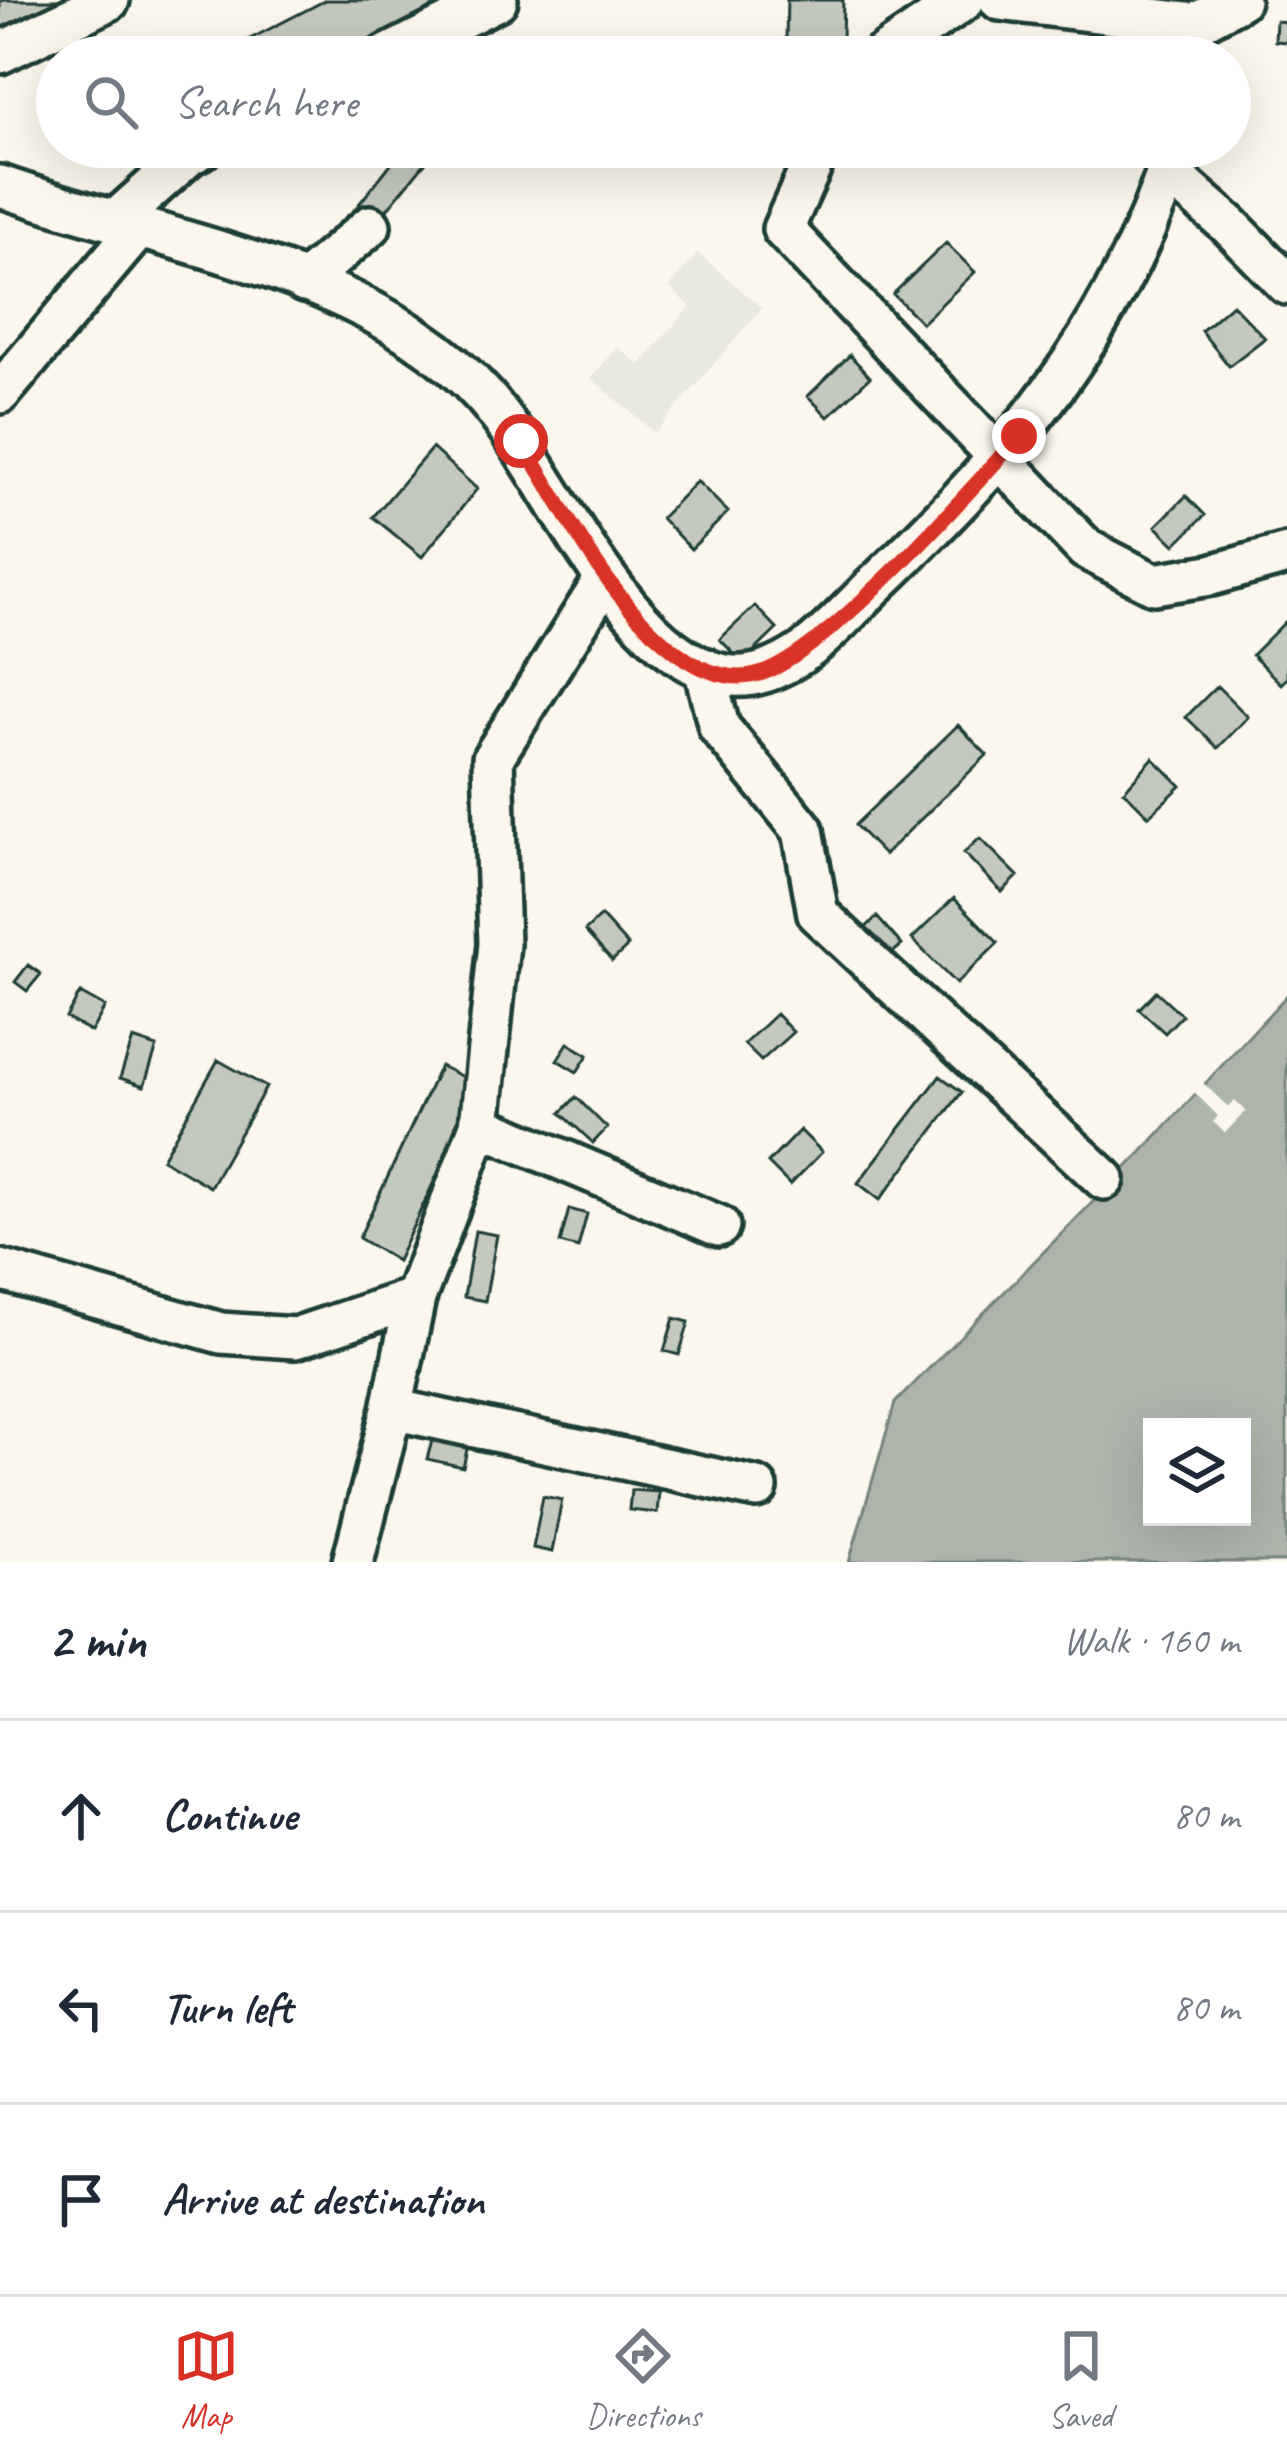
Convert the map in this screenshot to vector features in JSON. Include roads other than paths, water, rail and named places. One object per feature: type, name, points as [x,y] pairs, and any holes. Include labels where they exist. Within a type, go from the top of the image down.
[{"type":"street","points":[[0,53],[109,0]]},
{"type":"street","points":[[425,36],[497,0]]},
{"type":"street","points":[[911,36],[964,0]]},
{"type":"street","points":[[1000,0],[1194,27],[1239,0]]},
{"type":"street","points":[[0,393],[126,226],[177,168]]},
{"type":"street","points":[[811,168],[784,229],[1086,550],[1154,584],[1211,575],[1287,554]]},
{"type":"street","points":[[0,186],[304,282],[401,327],[465,377],[521,441],[605,579],[647,626],[704,668],[730,676],[757,675],[808,649],[998,460],[1088,337],[1131,262],[1168,168]]},
{"type":"street","points":[[1179,168],[1287,284]]},
{"type":"street","points":[[304,282],[370,226]]},
{"type":"street","points":[[352,1562],[415,1298],[480,1125],[499,944],[493,758],[605,579]]},
{"type":"street","points":[[704,668],[719,728],[803,830],[818,914],[1104,1179]]},
{"type":"street","points":[[480,1125],[718,1226]]},
{"type":"street","points":[[0,1270],[221,1333],[296,1338],[415,1298]]},
{"type":"street","points":[[392,1409],[757,1488]]}]
